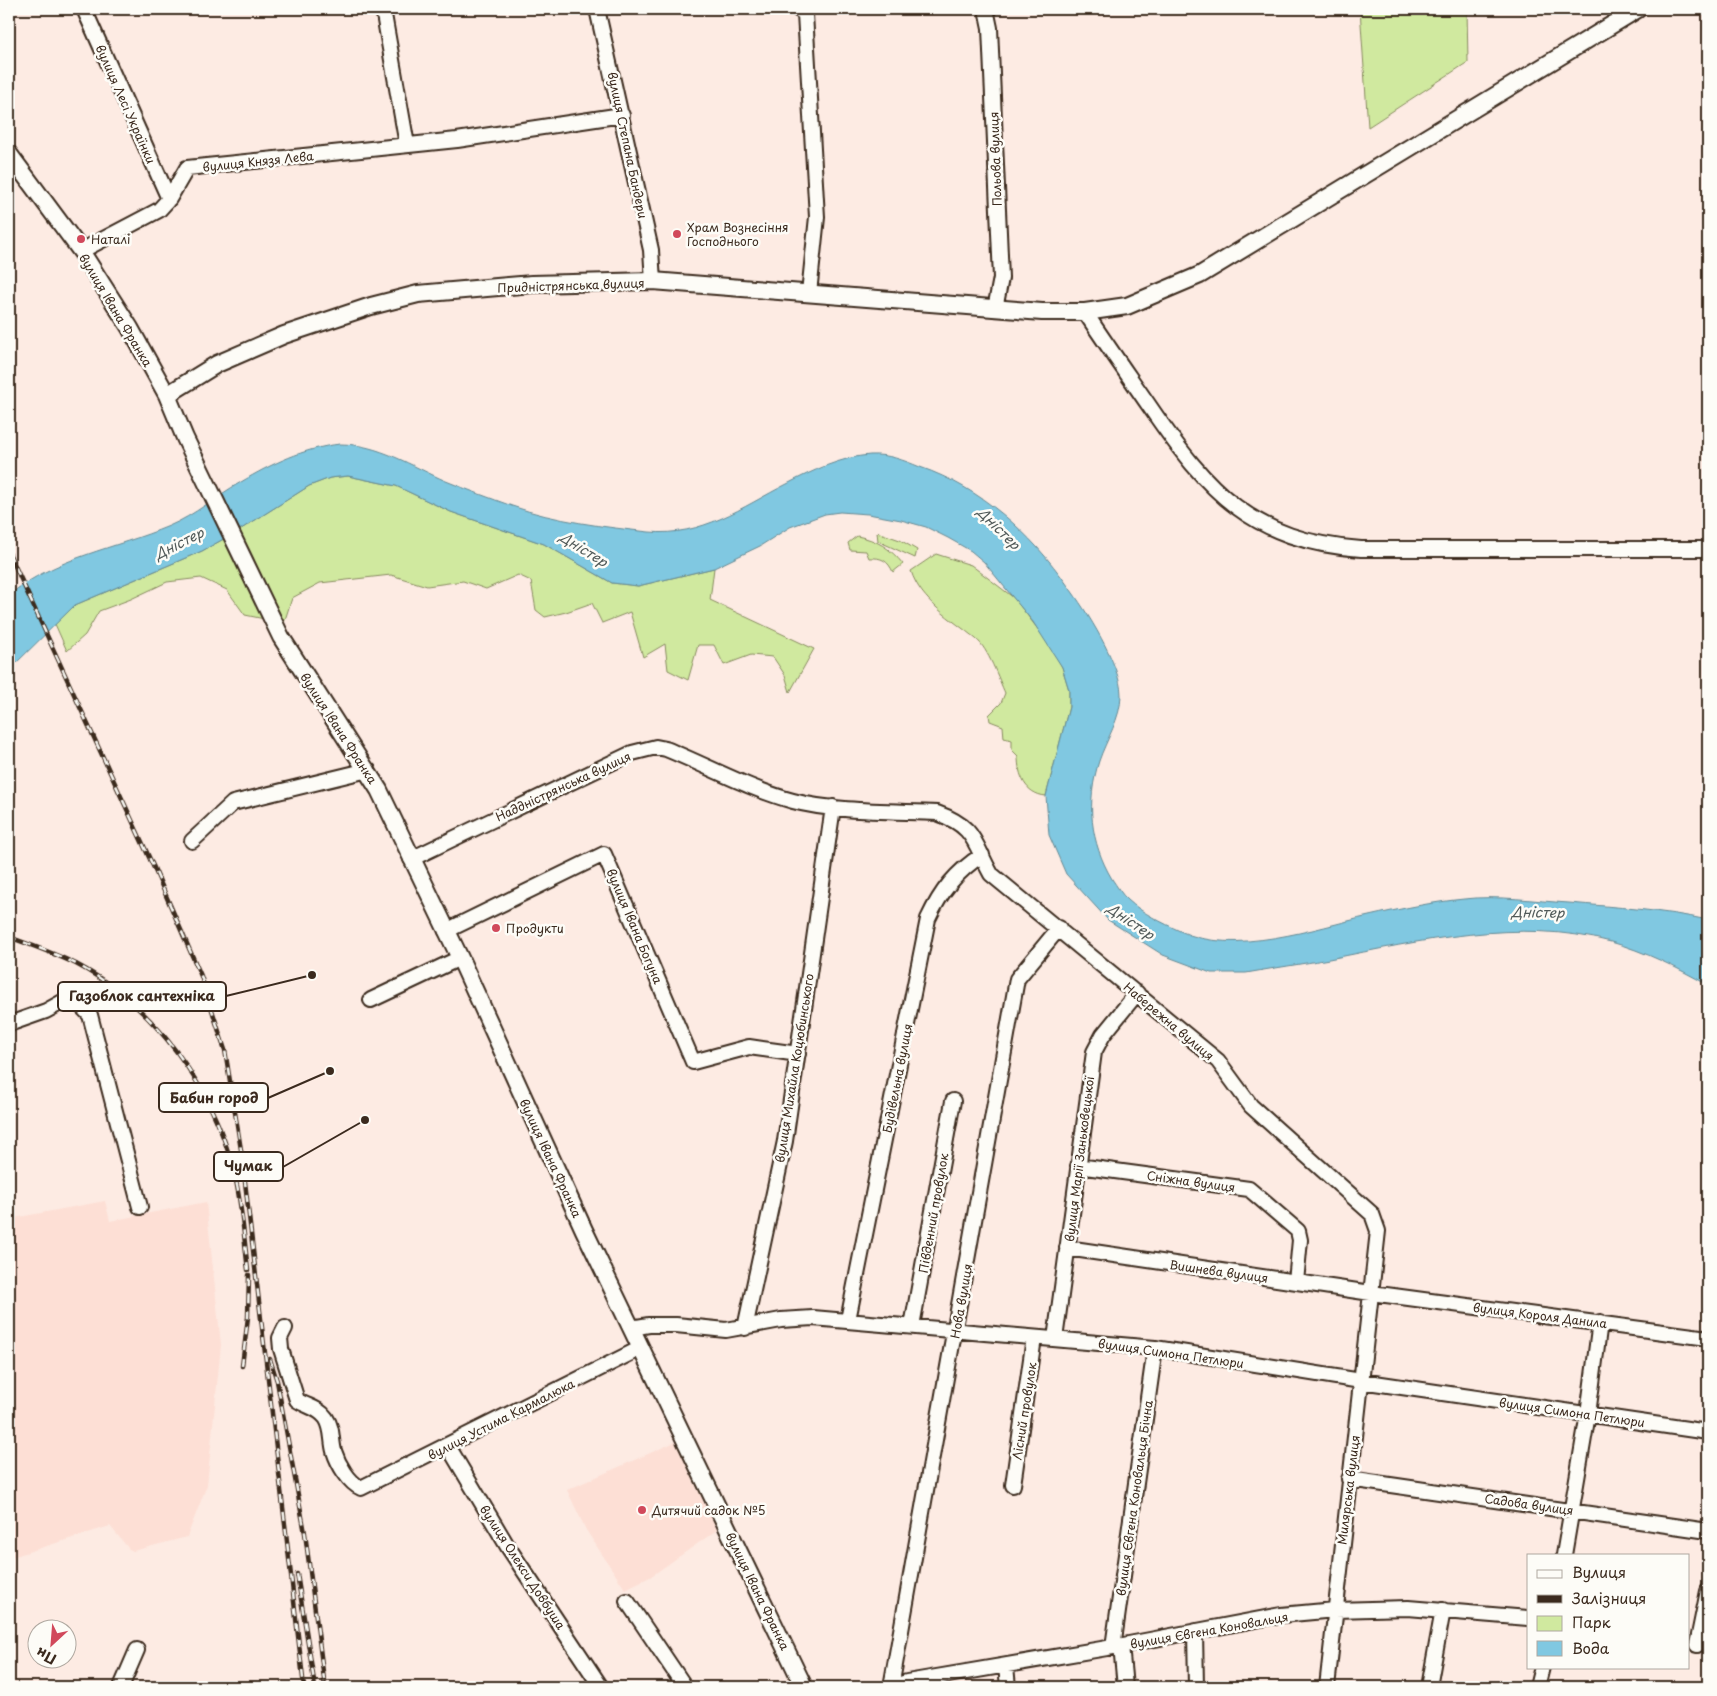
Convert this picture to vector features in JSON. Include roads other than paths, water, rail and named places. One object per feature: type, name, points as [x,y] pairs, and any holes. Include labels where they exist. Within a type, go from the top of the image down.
[{"type":"main road","name":"Придністрянська вулиця","points":[[167,395],[217,364],[284,335],[371,306],[418,294],[532,284],[653,281],[995,309],[1085,312],[1127,306],[1200,275],[1638,9]]},
{"type":"main road","name":"вулиця Івана Франка","points":[[9,154],[81,251],[130,328],[167,395],[185,438],[281,638],[321,703],[368,770],[460,958],[631,1328],[804,1687]]},
{"type":"street","name":"вулиця Лесі Українки","points":[[84,9],[169,199]]},
{"type":"street","points":[[383,9],[406,145]]},
{"type":"street","name":"вулиця Степана Бандери","points":[[597,9],[651,250],[653,281]]},
{"type":"street","points":[[798,9],[805,14],[817,217],[808,293]]},
{"type":"street","name":"Польова вулиця","points":[[986,9],[990,28],[1000,278],[995,309]]},
{"type":"street","name":"вулиця Князя Лева","points":[[81,251],[159,210],[169,199],[187,168],[457,140],[622,115]]},
{"type":"street","points":[[1085,312],[1184,456],[1214,489],[1234,506],[1278,531],[1332,546],[1361,549],[1708,549]]},
{"type":"street","name":"Наддністрянська вулиця","points":[[411,859],[632,753],[656,747],[701,763],[773,795],[795,802],[833,807],[937,813],[953,818],[974,837]]},
{"type":"street","points":[[192,841],[233,803],[368,770]]},
{"type":"street","name":"вулиця Михайла Коцюбинського","points":[[745,1328],[785,1141],[833,807]]},
{"type":"street","name":"Набережна вулиця","points":[[974,837],[991,874],[1059,928],[1218,1062],[1251,1106],[1372,1214],[1378,1231],[1371,1293]]},
{"type":"street","name":"вулиця Івана Богуна","points":[[446,931],[604,854],[693,1062],[749,1047],[798,1054]]},
{"type":"street","name":"Будівельна вулиця","points":[[848,1320],[928,919],[935,903],[954,876],[982,855]]},
{"type":"street","name":"Нова вулиця","points":[[892,1687],[1017,979],[1059,928]]},
{"type":"street","points":[[371,1000],[460,958]]},
{"type":"street","name":"вулиця Марії Заньковецької","points":[[1055,1339],[1094,1052],[1103,1035],[1137,993]]},
{"type":"street","points":[[9,1024],[46,1011],[64,1001],[79,1004],[90,1015],[140,1207]]},
{"type":"street","name":"Південний провулок","points":[[912,1326],[953,1101]]},
{"type":"street","name":"Сніжна вулиця","points":[[1078,1166],[1250,1188],[1298,1231],[1300,1240],[1296,1282]]},
{"type":"street","name":"Вишнева вулиця","points":[[1068,1248],[1371,1293]]},
{"type":"street","name":"вулиця Короля Данила","points":[[1371,1293],[1600,1322],[1708,1338]]},
{"type":"street","name":"Милярська вулиця","points":[[1327,1687],[1348,1479],[1371,1293]]},
{"type":"street","name":"вулиця Симона Петлюри","points":[[631,1328],[649,1325],[676,1325],[726,1330],[781,1320],[813,1318],[1155,1348],[1361,1382],[1708,1432]]},
{"type":"street","points":[[1564,1554],[1588,1414],[1600,1322]]},
{"type":"street","name":"вулиця Устима Кармалюка","points":[[285,1328],[280,1338],[281,1349],[297,1400],[313,1406],[325,1416],[331,1425],[334,1451],[338,1461],[354,1485],[361,1488],[641,1348]]},
{"type":"street","name":"Лісний провулок","points":[[1012,1484],[1034,1338]]},
{"type":"street","name":"вулиця Євгена Коновальця Бічна","points":[[1124,1687],[1117,1646],[1155,1348]]},
{"type":"street","name":"вулиця Олекси Довбуша","points":[[448,1446],[508,1547],[602,1687]]},
{"type":"street","name":"Садова вулиця","points":[[1348,1479],[1708,1531]]},
{"type":"street","points":[[1698,1645],[1708,1591]]},
{"type":"street","points":[[627,1601],[685,1687]]},
{"type":"street","name":"вулиця Євгена Коновальця","points":[[892,1687],[907,1682],[1006,1666],[1196,1630],[1281,1616],[1335,1610],[1376,1608],[1443,1610],[1527,1618]]},
{"type":"street","points":[[1429,1687],[1443,1610]]},
{"type":"street","points":[[1196,1630],[1196,1687]]},
{"type":"street","points":[[121,1687],[137,1650]]},
{"type":"street","points":[[1006,1666],[1008,1687]]},
{"type":"street","points":[[1537,1687],[1542,1668]]},
{"type":"water","name":"Дністер","points":[[340,444],[354,445],[381,452],[446,481],[545,516],[580,523],[649,532],[687,530],[704,525],[738,511],[806,474],[827,465],[859,456],[883,455],[914,464],[964,487],[1003,514],[1038,548],[1054,567],[1084,609],[1101,638],[1115,669],[1121,695],[1119,712],[1099,761],[1095,776],[1092,792],[1092,822],[1099,851],[1112,879],[1121,893],[1140,909],[1180,931],[1201,938],[1225,941],[1274,938],[1416,906],[1477,898],[1517,899],[1656,911],[1708,920],[1708,985],[1661,960],[1611,942],[1576,935],[1540,932],[1469,934],[1246,973],[1211,973],[1163,955],[1108,920],[1066,874],[1049,835],[1046,796],[1069,707],[1069,690],[1062,667],[1033,622],[984,562],[971,551],[948,538],[926,527],[901,520],[868,514],[840,512],[825,514],[790,527],[760,546],[714,568],[638,586],[612,583],[544,544],[451,512],[396,486],[348,476],[330,478],[309,486],[238,531],[202,551],[75,605],[9,670],[9,595],[27,582],[46,571],[86,555],[179,522],[232,487],[276,463],[314,449]]},
{"type":"railway","points":[[9,553],[154,868],[201,976],[225,1050],[242,1156],[304,1687]]},
{"type":"railway","points":[[9,937],[68,960],[105,981],[131,1002],[155,1026],[176,1052],[195,1079],[211,1109],[224,1140],[239,1196],[248,1270]]},
{"type":"railway","points":[[242,1366],[248,1317],[249,1275]]},
{"type":"railway","points":[[270,1359],[277,1381],[305,1533],[325,1687]]},
{"type":"railway","points":[[297,1574],[315,1687]]},
{"type":"place","name":"Храм Вознесіння Господнього","points":[[677,234]]},
{"type":"place","name":"Наталi","points":[[81,239]]},
{"type":"place","name":"Продукти","points":[[496,928]]},
{"type":"place","name":"Газоблок сантехніка","points":[[312,975]]},
{"type":"place","name":"Бабин город","points":[[330,1071]]},
{"type":"place","name":"Чумак","points":[[365,1120]]},
{"type":"place","name":"Дитячий садок №5","points":[[642,1510]]}]
